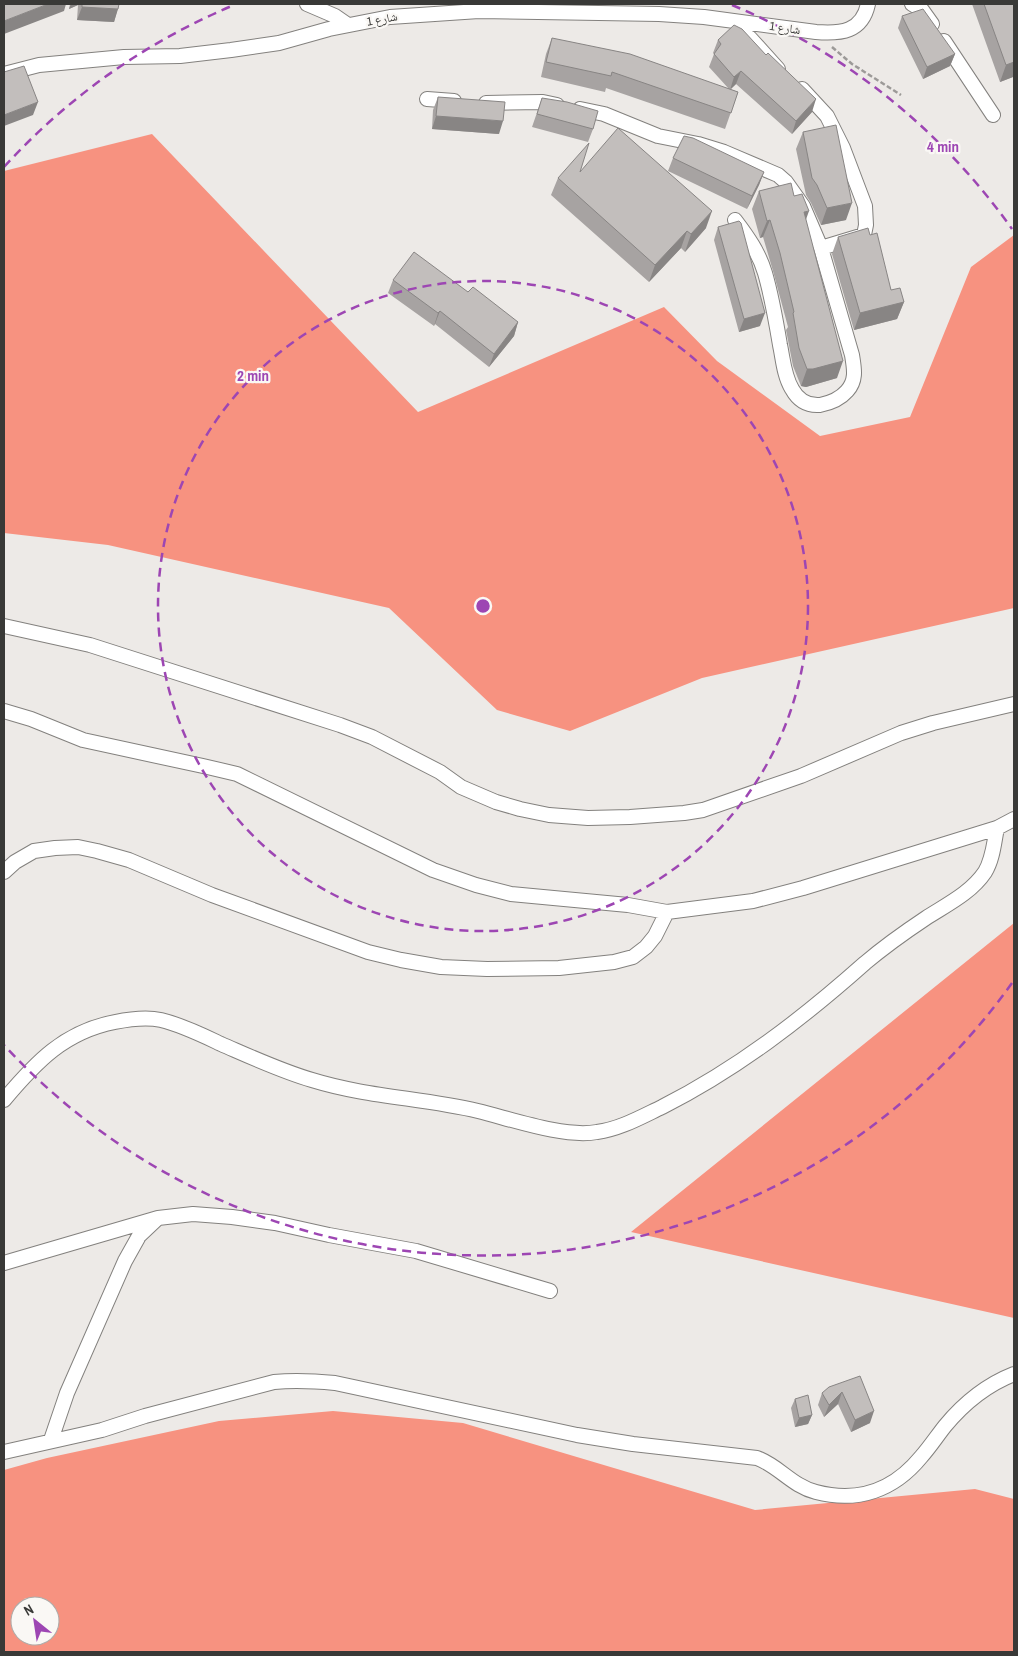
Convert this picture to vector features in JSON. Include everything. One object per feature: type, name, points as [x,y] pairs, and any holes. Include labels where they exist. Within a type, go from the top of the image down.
[{"type":"street","points":[[307,4],[335,16],[348,25]]},
{"type":"street","name":"شارع 1","points":[[4,74],[39,66],[124,57],[180,56],[240,49],[279,43],[348,25],[390,17],[479,11],[609,12],[704,18],[832,33],[848,30],[861,20],[869,4]]},
{"type":"street","points":[[912,4],[922,10],[928,18],[993,114]]},
{"type":"street","points":[[704,18],[750,38],[779,70],[812,98],[834,130],[843,148],[865,206],[866,226],[864,235],[821,248]]},
{"type":"street","points":[[427,100],[503,104],[543,102],[604,114],[658,136],[707,146],[778,175],[786,182],[803,206],[821,248],[852,355],[855,373],[850,388],[840,397],[831,402],[812,405],[800,400],[791,389],[784,367],[772,298],[765,272],[756,249],[735,220]]},
{"type":"street","points":[[4,626],[90,645],[340,725],[372,737],[440,772],[461,787],[496,802],[549,815],[588,818],[630,817],[703,810],[801,776],[932,723],[1014,704]]},
{"type":"street","points":[[4,711],[31,719],[84,740],[237,774],[433,870],[476,885],[511,894],[667,912],[761,899],[998,828],[1014,819]]},
{"type":"street","points":[[4,1100],[22,1078],[66,1039],[106,1024],[144,1019],[161,1020],[170,1023],[265,1063],[352,1091],[460,1107],[572,1133],[593,1133],[609,1130],[637,1119],[733,1067],[773,1039],[835,990],[870,959],[966,892],[985,871],[991,860],[998,828]]},
{"type":"street","points":[[4,872],[15,862],[34,851],[78,847],[97,851],[128,860],[212,894],[368,952],[441,967],[487,969],[559,968],[614,962],[632,957],[646,947],[655,936],[667,912]]},
{"type":"street","points":[[4,1263],[158,1218],[193,1214],[275,1223],[416,1251],[550,1291]]},
{"type":"street","points":[[52,1440],[67,1393],[125,1261],[140,1236],[158,1218]]},
{"type":"street","points":[[4,1452],[102,1430],[145,1416],[274,1382],[314,1380],[485,1414],[577,1435],[633,1444],[757,1458],[775,1466],[799,1486],[816,1492],[845,1496],[861,1495],[882,1488],[899,1479],[921,1457],[945,1426],[969,1401],[997,1381],[1014,1374]]},
{"type":"path","points":[[816,32],[852,64],[901,95]]},
{"type":"shaded area","points":[[152,134],[418,412],[664,307],[717,361],[820,436],[910,417],[971,267],[1014,235],[1014,608],[702,678],[570,731],[497,710],[389,608],[108,545],[4,533],[4,171]]},
{"type":"shaded area","points":[[1014,923],[1014,1318],[631,1232]]},
{"type":"shaded area","points":[[333,1411],[463,1423],[755,1510],[975,1489],[1014,1499],[1014,1652],[4,1652],[4,1470],[47,1458],[219,1421]]},
{"type":"building","points":[[4,4],[48,4],[4,21]]},
{"type":"building","points":[[82,4],[119,4],[118,9],[82,7]]},
{"type":"building","points":[[984,4],[1014,4],[1014,62],[1006,65]]},
{"type":"building","points":[[923,9],[955,54],[927,67],[902,16]]},
{"type":"building","points":[[734,25],[742,29],[766,55],[768,53],[816,99],[796,121],[741,71],[734,77],[714,54],[721,44],[718,40]]},
{"type":"building","points":[[552,38],[630,54],[738,92],[731,113],[612,72],[611,76],[546,62]]},
{"type":"building","points":[[24,66],[38,102],[4,115],[4,72]]},
{"type":"building","points":[[438,97],[505,102],[503,121],[436,116]]},
{"type":"building","points":[[542,98],[567,102],[598,111],[593,129],[537,114]]},
{"type":"building","points":[[836,125],[852,203],[827,208],[812,178],[803,132]]},
{"type":"building","points":[[618,128],[712,211],[691,234],[687,231],[655,265],[558,178],[589,143],[580,172]]},
{"type":"building","points":[[684,136],[693,138],[764,172],[752,196],[673,158]]},
{"type":"building","points":[[791,183],[794,196],[802,194],[809,211],[804,212],[843,361],[813,369],[807,369],[799,348],[794,312],[780,253],[770,220],[767,221],[759,191]]},
{"type":"building","points":[[739,221],[765,313],[744,319],[718,227]]},
{"type":"building","points":[[868,228],[870,235],[877,233],[891,290],[900,288],[904,302],[860,313],[838,237]]},
{"type":"building","points":[[414,252],[468,292],[473,287],[518,322],[494,354],[440,311],[438,313],[393,280]]},
{"type":"building","points":[[860,1376],[874,1411],[855,1420],[842,1392],[829,1405],[822,1393],[829,1387]]},
{"type":"building","points":[[808,1395],[812,1415],[799,1418],[795,1399]]}]
